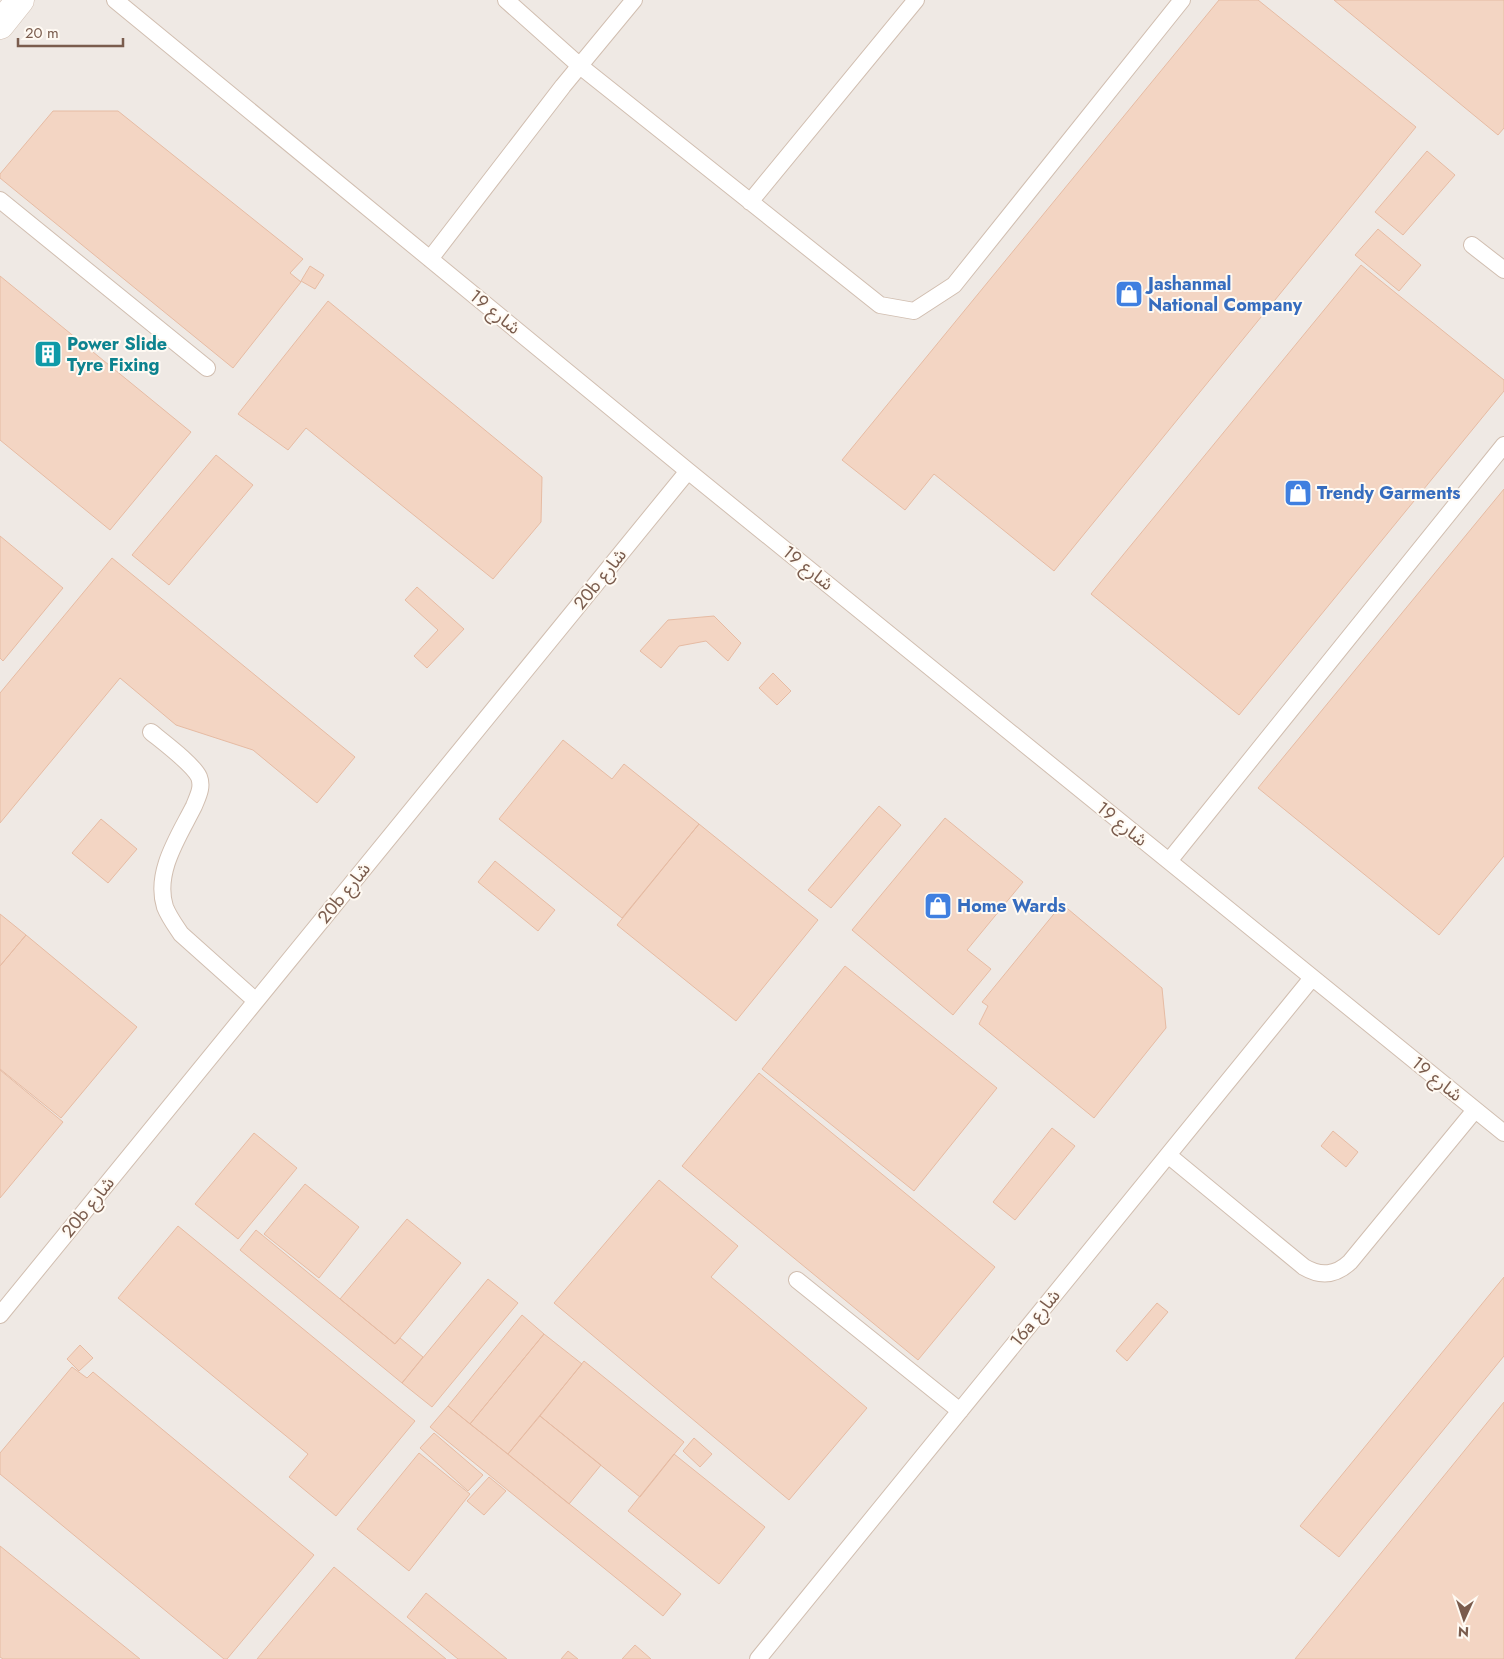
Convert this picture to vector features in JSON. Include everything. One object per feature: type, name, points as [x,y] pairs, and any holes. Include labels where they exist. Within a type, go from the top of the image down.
[{"type":"street","points":[[0,25],[20,0]]},
{"type":"lane","name":"شارع 19","points":[[115,0],[688,470],[1504,1133]]},
{"type":"lane","points":[[506,0],[580,66],[880,305],[914,311],[954,285],[1182,0]]},
{"type":"lane","points":[[430,258],[634,0]]},
{"type":"lane","points":[[750,202],[916,0]]},
{"type":"lane","points":[[0,200],[207,368]]},
{"type":"lane","points":[[1472,245],[1504,270]]},
{"type":"lane","points":[[1168,861],[1504,446]]},
{"type":"lane","name":"20b شارع","points":[[3,1307],[256,1001],[688,470]]},
{"type":"lane","points":[[151,732],[194,769],[200,783],[198,798],[168,860],[163,876],[165,907],[181,934],[256,1001]]},
{"type":"lane","name":"16a شارع","points":[[758,1659],[1312,978]]},
{"type":"lane","points":[[1168,1155],[1304,1267],[1313,1272],[1333,1273],[1350,1262],[1476,1110]]},
{"type":"lane","points":[[797,1280],[960,1411]]},
{"type":"shaded area","points":[[0,0],[1504,0],[1504,1659],[0,1659]]},
{"type":"building","name":"Jashanmal National Company","points":[[1219,0],[1258,0],[1416,127],[1054,571],[934,474],[905,510],[842,460]]},
{"type":"building","points":[[1334,0],[1504,0],[1504,128],[1498,135]]},
{"type":"building","points":[[53,111],[118,111],[303,259],[290,273],[301,282],[233,368],[0,178],[0,174]]},
{"type":"building","points":[[1427,151],[1455,175],[1403,235],[1375,212]]},
{"type":"building","points":[[1378,229],[1421,265],[1399,291],[1355,255]]},
{"type":"building","name":"Trendy Garments","points":[[1361,265],[1504,380],[1504,391],[1239,715],[1091,594]]},
{"type":"building","points":[[310,266],[324,275],[315,289],[301,281]]},
{"type":"building","name":"Power Slide Tyre Fixing","points":[[0,276],[191,432],[110,530],[0,440]]},
{"type":"building","points":[[328,301],[542,477],[541,522],[493,579],[306,428],[288,450],[238,414]]},
{"type":"building","points":[[216,455],[253,485],[169,585],[132,555]]},
{"type":"building","points":[[1504,489],[1504,856],[1439,935],[1258,788]]},
{"type":"building","points":[[0,536],[63,588],[3,661],[0,658]]},
{"type":"building","points":[[112,558],[355,757],[317,803],[253,750],[176,725],[120,678],[0,823],[0,693]]},
{"type":"building","points":[[417,587],[464,629],[427,668],[414,656],[438,630],[405,600]]},
{"type":"building","points":[[714,616],[741,643],[728,661],[706,641],[679,646],[661,668],[640,651],[668,620]]},
{"type":"building","points":[[773,673],[791,691],[777,705],[759,688]]},
{"type":"building","points":[[563,740],[612,779],[624,764],[699,824],[622,918],[499,819]]},
{"type":"building","points":[[879,806],[901,825],[831,908],[808,890]]},
{"type":"building","name":"Home Wards","points":[[945,818],[1023,882],[967,950],[991,969],[953,1015],[852,930]]},
{"type":"building","points":[[101,819],[137,849],[108,883],[72,853]]},
{"type":"building","points":[[699,824],[818,920],[736,1021],[617,925]]},
{"type":"building","points":[[495,861],[555,910],[538,931],[478,882]]},
{"type":"building","points":[[1062,904],[1162,988],[1166,1028],[1094,1118],[979,1024],[988,1006],[982,1002]]},
{"type":"building","points":[[0,914],[26,935],[0,966]]},
{"type":"building","points":[[26,935],[137,1027],[61,1118],[0,1069],[0,966]]},
{"type":"building","points":[[845,966],[997,1088],[914,1191],[762,1069]]},
{"type":"building","points":[[0,1070],[63,1122],[0,1198]]},
{"type":"building","points":[[759,1073],[995,1267],[918,1360],[682,1166]]},
{"type":"building","points":[[1052,1128],[1075,1146],[1015,1220],[993,1202]]},
{"type":"building","points":[[1333,1131],[1358,1152],[1346,1167],[1321,1146]]},
{"type":"building","points":[[254,1133],[297,1168],[238,1239],[195,1204]]},
{"type":"building","points":[[659,1180],[738,1246],[711,1277],[867,1408],[789,1500],[554,1303]]},
{"type":"building","points":[[305,1184],[359,1227],[319,1278],[264,1234]]},
{"type":"building","points":[[407,1219],[461,1263],[395,1344],[340,1299]]},
{"type":"building","points":[[178,1226],[415,1421],[336,1516],[289,1477],[308,1454],[118,1298]]},
{"type":"building","points":[[256,1230],[395,1344],[400,1338],[423,1357],[402,1383],[240,1250]]},
{"type":"building","points":[[1504,1277],[1504,1356],[1339,1557],[1300,1526]]},
{"type":"building","points":[[488,1279],[518,1303],[432,1407],[402,1383]]},
{"type":"building","points":[[1157,1303],[1168,1312],[1127,1361],[1116,1351]]},
{"type":"building","points":[[522,1315],[544,1334],[470,1424],[448,1406]]},
{"type":"building","points":[[544,1334],[582,1364],[508,1454],[470,1424]]},
{"type":"building","points":[[80,1345],[93,1358],[79,1371],[67,1359]]},
{"type":"building","points":[[584,1361],[684,1442],[640,1497],[540,1416]]},
{"type":"building","points":[[72,1367],[87,1378],[93,1372],[314,1555],[227,1659],[224,1659],[0,1474],[0,1453]]},
{"type":"building","points":[[1504,1402],[1504,1659],[1295,1659]]},
{"type":"building","points":[[448,1406],[681,1594],[663,1616],[430,1427]]},
{"type":"building","points":[[540,1416],[601,1465],[569,1504],[508,1454]]},
{"type":"building","points":[[434,1433],[483,1475],[468,1491],[420,1448]]},
{"type":"building","points":[[694,1438],[712,1454],[700,1467],[683,1451]]},
{"type":"building","points":[[419,1453],[470,1494],[409,1571],[357,1529]]},
{"type":"building","points":[[674,1454],[765,1527],[719,1584],[628,1511]]},
{"type":"building","points":[[489,1477],[506,1491],[484,1515],[467,1501]]},
{"type":"building","points":[[0,1546],[140,1659],[3,1659],[0,1657]]},
{"type":"building","points":[[334,1567],[446,1659],[257,1659]]},
{"type":"building","points":[[426,1593],[507,1659],[458,1659],[407,1617]]},
{"type":"building","points":[[635,1645],[651,1659],[622,1659]]},
{"type":"building","points":[[568,1651],[578,1659],[561,1659]]},
{"type":"place","name":"Jashanmal National Company","points":[[1129,294]]},
{"type":"place","name":"Power Slide Tyre Fixing","points":[[48,354]]},
{"type":"place","name":"Trendy Garments","points":[[1298,493]]},
{"type":"place","name":"Home Wards","points":[[938,906]]}]
